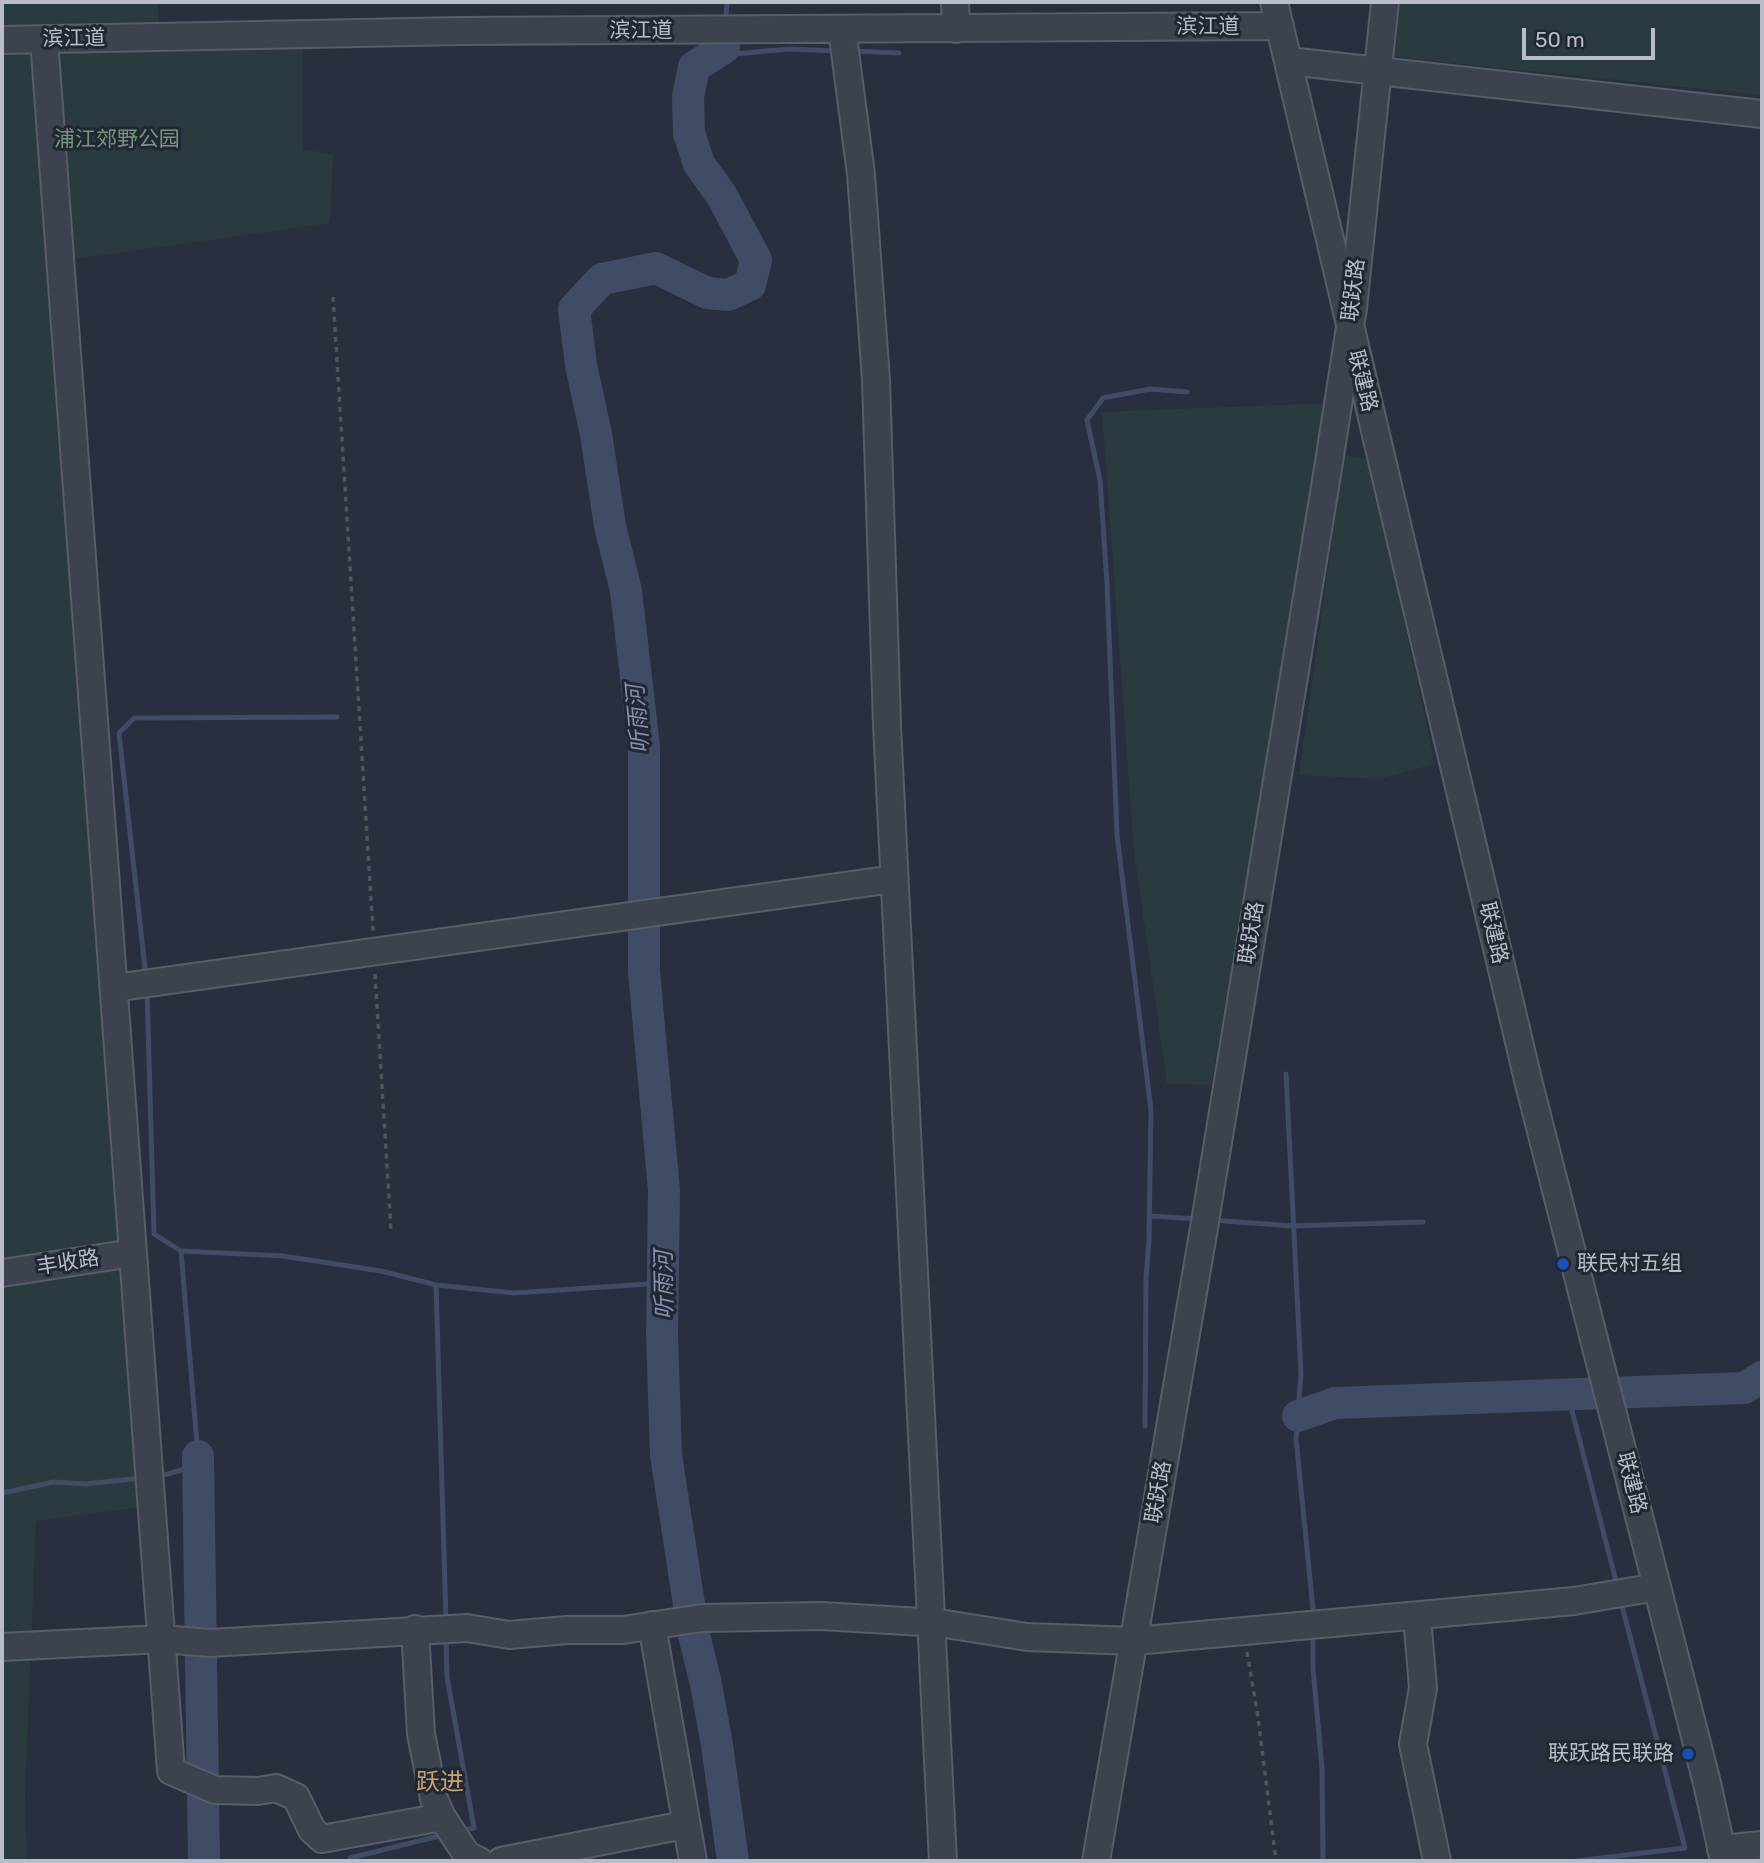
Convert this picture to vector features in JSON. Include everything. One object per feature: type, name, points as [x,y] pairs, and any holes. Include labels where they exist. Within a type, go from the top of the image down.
[{"type":"street","points":[[955,2],[956,29]]},
{"type":"street","name":"联跃路","points":[[1096,1861],[1213,1173],[1349,329],[1385,2]]},
{"type":"street","name":"滨江道","points":[[2,40],[178,38],[281,33],[956,29],[1277,14]]},
{"type":"street","name":"联建路","points":[[1277,14],[1349,329],[1529,1084],[1707,1783],[1722,1855]]},
{"type":"street","points":[[842,29],[861,173],[876,380],[894,879],[943,1861]]},
{"type":"street","points":[[44,39],[152,1507],[170,1640],[171,1772],[206,1786],[258,1791],[276,1788],[296,1797],[312,1830],[322,1839],[442,1817]]},
{"type":"street","points":[[1289,61],[1762,114]]},
{"type":"street","points":[[114,988],[894,879]]},
{"type":"street","name":"丰收路","points":[[2,1273],[133,1253]]},
{"type":"street","points":[[2,1647],[170,1640],[210,1643],[415,1629],[467,1628],[509,1635],[567,1630],[623,1630],[702,1618],[821,1616],[931,1622],[1027,1637],[1134,1641],[1574,1601],[1657,1587]]},
{"type":"street","points":[[1417,1616],[1423,1688],[1413,1744],[1437,1861]]},
{"type":"street","points":[[652,1625],[693,1861]]},
{"type":"street","points":[[415,1629],[421,1734],[434,1799],[442,1817],[473,1858]]},
{"type":"street","points":[[500,1861],[674,1827],[687,1829]]},
{"type":"street","points":[[1722,1855],[1762,1845]]},
{"type":"path","points":[[334,297],[391,1230]]},
{"type":"path","points":[[1243,1632],[1258,1717],[1276,1861]]},
{"type":"green space","name":"浦江郊野公园","points":[[2,2],[157,2],[161,37],[302,32],[303,149],[333,155],[330,223],[67,260],[147,1506],[36,1521],[25,1795],[27,1861],[2,1861]]},
{"type":"green space","points":[[1400,2],[1762,2],[1762,95],[1395,57]]},
{"type":"green space","points":[[1328,403],[1211,1085],[1167,1084],[1134,851],[1102,412]]},
{"type":"green space","points":[[1344,455],[1369,459],[1435,764],[1379,779],[1299,775]]},
{"type":"waterway","name":"听雨河","points":[[726,16],[727,2]]},
{"type":"waterway","name":"听雨河","points":[[689,1604],[666,1455],[662,1335],[664,1190],[644,972],[644,747],[626,591],[610,526],[596,434],[581,365],[574,309],[602,279],[656,268],[707,293],[728,295],[750,285],[756,260],[722,196],[699,164],[689,133],[688,97],[694,67],[724,48],[724,45]]},
{"type":"waterway","points":[[712,56],[789,49],[836,51]]},
{"type":"waterway","points":[[853,51],[899,53]]},
{"type":"waterway","points":[[1145,1426],[1151,1110],[1117,835],[1100,480],[1087,420],[1103,398],[1150,389],[1187,392]]},
{"type":"waterway","points":[[146,977],[119,733],[134,718],[337,717]]},
{"type":"waterway","points":[[147,990],[154,1234],[181,1251]]},
{"type":"waterway","points":[[1286,1074],[1301,1374],[1296,1439],[1313,1609]]},
{"type":"waterway","points":[[1149,1216],[1199,1219]]},
{"type":"waterway","points":[[1212,1220],[1292,1226],[1423,1222]]},
{"type":"waterway","points":[[157,1477],[189,1468],[198,1456],[181,1251],[283,1256],[381,1271],[436,1285],[514,1293],[663,1283]]},
{"type":"waterway","points":[[436,1285],[446,1621]]},
{"type":"waterway","points":[[1298,1416],[1335,1403],[1744,1388],[1762,1377]]},
{"type":"waterway","points":[[1568,1395],[1617,1585]]},
{"type":"waterway","points":[[198,1456],[204,1861]]},
{"type":"waterway","points":[[2,1493],[54,1482],[86,1484],[141,1478]]},
{"type":"waterway","points":[[1576,1861],[1685,1848],[1621,1602]]},
{"type":"waterway","name":"听雨河","points":[[694,1635],[717,1745],[733,1861]]},
{"type":"waterway","points":[[446,1638],[447,1677],[474,1828],[459,1831]]},
{"type":"waterway","points":[[1313,1641],[1322,1768],[1323,1861]]},
{"type":"waterway","points":[[350,1861],[350,1858],[443,1835]]},
{"type":"place","name":"联民村五组","points":[[1563,1264]]},
{"type":"place","name":"联跃路民联路","points":[[1688,1754]]},
{"type":"district","name":"跃进","points":[[440,1783]]}]
